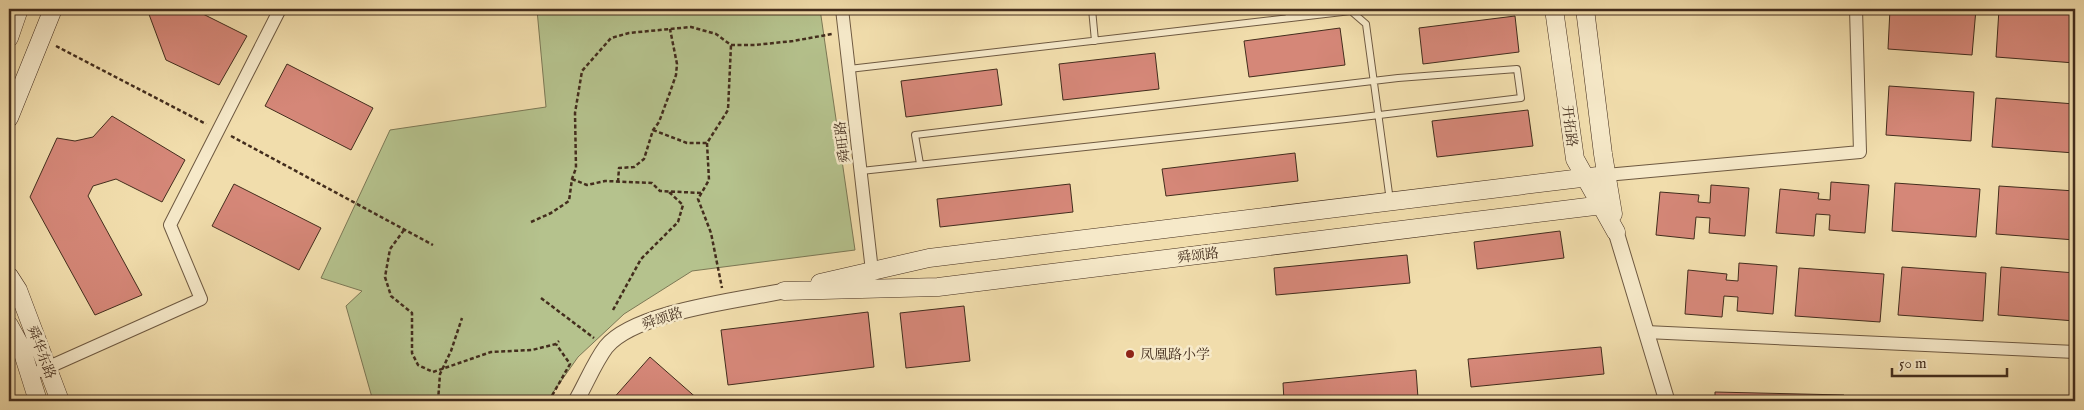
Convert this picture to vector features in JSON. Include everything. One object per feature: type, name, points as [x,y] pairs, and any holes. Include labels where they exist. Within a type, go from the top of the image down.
[{"type":"main road","points":[[9,38],[19,9]]},
{"type":"main road","points":[[9,118],[53,9]]},
{"type":"main road","name":"开拓路","points":[[1554,9],[1575,159],[1585,177],[1606,204],[1616,232]]},
{"type":"main road","name":"开拓路","points":[[1585,9],[1606,175],[1606,204]]},
{"type":"main road","name":"舜颂路","points":[[784,291],[929,258],[1606,175]]},
{"type":"main road","name":"舜颂路","points":[[784,291],[938,287],[1606,204]]},
{"type":"main road","name":"舜华东路","points":[[9,276],[18,290],[60,401]]},
{"type":"main road","name":"舜华东路","points":[[9,325],[20,347],[38,401]]},
{"type":"street","points":[[30,376],[201,299],[170,225],[280,9]]},
{"type":"street","name":"舜旺路","points":[[842,9],[872,271]]},
{"type":"street","points":[[1606,175],[1860,152],[1856,9]]},
{"type":"street","name":"开拓路","points":[[1616,232],[1667,401]]},
{"type":"street","name":"舜颂路","points":[[576,401],[607,347],[629,329],[686,310],[784,291]]},
{"type":"street","points":[[1646,332],[2075,352]]},
{"type":"lane","points":[[1092,9],[1095,41]]},
{"type":"lane","points":[[1288,9],[1289,18]]},
{"type":"lane","points":[[849,69],[1351,11],[1366,24],[1390,201]]},
{"type":"lane","points":[[861,171],[1378,116],[1521,98],[1517,69],[1374,81],[915,135],[920,164]]},
{"type":"path","points":[[531,222],[551,213],[569,201],[572,179],[576,168],[575,113],[582,71],[611,38],[629,32],[691,28],[716,34],[731,44],[794,41],[844,32]]},
{"type":"path","points":[[618,182],[619,168],[634,167],[644,159],[653,130],[659,122],[676,75],[677,64],[670,29]]},
{"type":"path","points":[[41,38],[433,245]]},
{"type":"path","points":[[724,303],[711,234],[698,199],[709,180],[707,143],[728,110],[731,44]]},
{"type":"path","points":[[653,130],[687,143],[707,143]]},
{"type":"path","points":[[572,179],[586,185],[605,181],[652,183],[660,192],[702,193]]},
{"type":"path","points":[[613,310],[642,259],[678,222],[683,205],[669,192]]},
{"type":"path","points":[[404,230],[390,249],[385,277],[392,296],[412,313],[412,353],[418,365],[433,372],[491,352],[532,350],[556,344],[559,341]]},
{"type":"path","points":[[541,298],[607,347]]},
{"type":"path","points":[[438,401],[440,374],[451,351],[462,318]]},
{"type":"path","points":[[549,401],[570,364],[556,344]]},
{"type":"green space","points":[[820,9],[855,250],[692,271],[624,314],[578,357],[547,401],[373,401],[346,306],[362,291],[321,278],[390,130],[546,107],[537,10]]},
{"type":"building","points":[[147,9],[197,9],[199,12],[247,36],[219,85],[166,60]]},
{"type":"building","points":[[1890,9],[1976,9],[1972,55],[1888,49]]},
{"type":"building","points":[[1999,9],[2075,14],[2075,63],[1996,57]]},
{"type":"building","points":[[1515,16],[1519,52],[1423,64],[1419,28]]},
{"type":"building","points":[[1340,28],[1345,65],[1249,77],[1244,41]]},
{"type":"building","points":[[1155,53],[1159,89],[1063,100],[1059,64]]},
{"type":"building","points":[[287,64],[373,108],[351,150],[265,106]]},
{"type":"building","points":[[997,69],[1002,105],[906,117],[901,81]]},
{"type":"building","points":[[1889,86],[1974,92],[1971,141],[1886,135]]},
{"type":"building","points":[[1996,98],[2075,104],[2075,153],[1992,147]]},
{"type":"building","points":[[1528,110],[1533,146],[1437,157],[1432,121]]},
{"type":"building","points":[[112,116],[185,160],[162,202],[116,179],[93,186],[88,196],[142,295],[95,315],[30,197],[57,138],[75,141],[93,137]]},
{"type":"building","points":[[1295,153],[1298,181],[1166,196],[1162,169]]},
{"type":"building","points":[[1831,182],[1869,185],[1865,233],[1829,230],[1830,215],[1816,214],[1814,236],[1776,233],[1780,189],[1819,193],[1818,199],[1830,200]]},
{"type":"building","points":[[1895,183],[1980,189],[1976,237],[1892,231]]},
{"type":"building","points":[[234,184],[321,228],[299,270],[212,226]]},
{"type":"building","points":[[1070,184],[1073,212],[940,227],[937,199]]},
{"type":"building","points":[[1711,185],[1749,188],[1745,236],[1709,233],[1710,218],[1696,217],[1694,239],[1656,235],[1660,192],[1699,195],[1698,202],[1710,203]]},
{"type":"building","points":[[1999,186],[2075,191],[2075,240],[1996,234]]},
{"type":"building","points":[[1560,231],[1564,258],[1477,269],[1474,242]]},
{"type":"building","points":[[1407,255],[1410,283],[1276,295],[1274,268]]},
{"type":"building","points":[[1739,263],[1777,266],[1773,314],[1737,311],[1738,297],[1724,296],[1722,317],[1685,314],[1688,270],[1727,274],[1726,280],[1738,281]]},
{"type":"building","points":[[1902,267],[1986,273],[1983,321],[1898,315]]},
{"type":"building","points":[[2001,267],[2075,273],[2075,321],[1998,315]]},
{"type":"building","points":[[1799,268],[1884,274],[1880,322],[1795,316]]},
{"type":"building","points":[[964,306],[970,361],[906,368],[900,313]]},
{"type":"building","points":[[868,312],[874,367],[728,385],[721,330]]},
{"type":"building","points":[[1601,347],[1604,374],[1471,387],[1468,359]]},
{"type":"building","points":[[650,357],[700,401],[611,401]]},
{"type":"building","points":[[1416,370],[1418,398],[1388,401],[1284,401],[1283,383]]},
{"type":"building","points":[[1715,392],[1844,395],[1844,401],[1715,401]]},
{"type":"place","name":"凤凰路小学","points":[[1130,354]]}]
